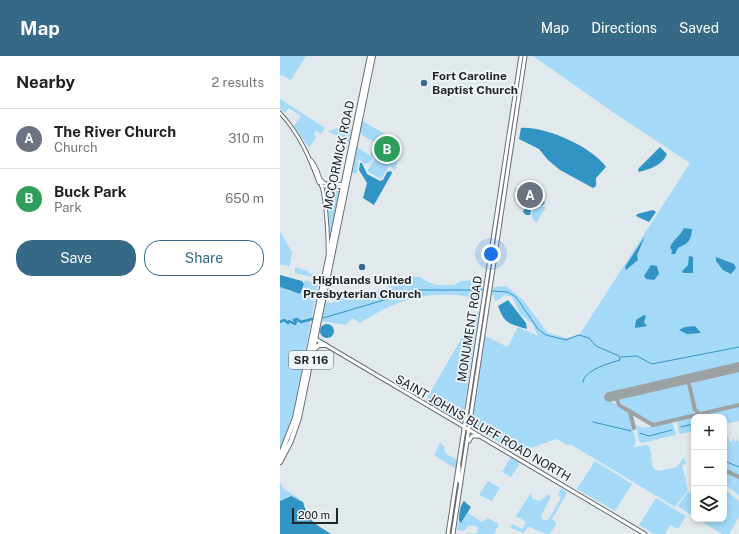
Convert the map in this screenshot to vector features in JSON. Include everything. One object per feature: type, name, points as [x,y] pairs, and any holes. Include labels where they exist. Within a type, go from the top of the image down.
[{"type":"main road","name":"MCCORMICK ROAD","points":[[332,254],[350,146],[370,56]]},
{"type":"main road","name":"MCCORMICK ROAD","points":[[328,258],[373,56]]},
{"type":"main road","name":"MONUMENT ROAD","points":[[448,534],[520,56]]},
{"type":"main road","name":"MONUMENT ROAD","points":[[453,534],[525,56]]},
{"type":"main road","points":[[350,146],[352,153]]},
{"type":"main road","points":[[332,240],[332,254]]},
{"type":"main road","name":"SR 116","points":[[280,456],[294,423],[332,254]]},
{"type":"main road","name":"SR 116","points":[[280,462],[296,429],[328,258]]},
{"type":"main road","points":[[478,335],[483,336]]},
{"type":"main road","name":"SAINT JOHNS BLUFF ROAD NORTH","points":[[313,338],[645,534]]},
{"type":"main road","points":[[312,350],[319,345],[325,345]]},
{"type":"main road","points":[[455,422],[462,421],[466,416]]},
{"type":"main road","points":[[467,444],[472,436],[481,436]]},
{"type":"main road","points":[[455,491],[461,483],[459,481],[459,463]]},
{"type":"street","points":[[280,113],[292,128],[319,178],[327,220],[328,258]]},
{"type":"street","points":[[310,159],[321,186]]},
{"type":"street","points":[[319,178],[324,183],[330,185],[344,186]]},
{"type":"street","points":[[325,186],[330,185]]},
{"type":"street","points":[[321,186],[344,186]]},
{"type":"shaded area","points":[[280,56],[306,56],[291,80],[282,75],[280,76]]},
{"type":"shaded area","points":[[533,56],[739,56],[739,363],[604,394],[606,402],[611,401],[629,413],[636,441],[634,447],[645,445],[649,446],[652,456],[650,457],[653,461],[651,463],[653,463],[653,468],[658,471],[677,467],[684,457],[686,464],[682,465],[688,490],[675,507],[570,444],[569,446],[556,439],[522,451],[516,447],[513,451],[472,425],[485,336],[508,347],[518,327],[538,336],[532,323],[521,315],[512,297],[505,295],[496,301],[492,294],[494,287],[506,286],[523,300],[548,333],[567,338],[580,334],[690,163],[617,115]]},
{"type":"shaded area","points":[[280,99],[325,128],[321,134],[316,131],[314,135],[316,137],[309,148],[294,126],[301,116],[289,108],[285,113],[280,108]]},
{"type":"shaded area","points":[[361,120],[402,144],[395,170],[389,166],[381,179],[367,171],[375,158],[370,155],[377,144],[359,133]]},
{"type":"shaded area","points":[[341,127],[351,129],[349,142],[328,131]]},
{"type":"shaded area","points":[[521,128],[531,128],[555,134],[590,152],[606,167],[596,178],[596,186],[593,188],[560,170],[548,160],[539,149],[519,139]]},
{"type":"shaded area","points":[[357,147],[373,158],[370,163],[365,164],[358,159],[357,173],[351,173]]},
{"type":"shaded area","points":[[660,147],[667,154],[665,158],[652,168],[639,172],[639,168]]},
{"type":"shaded area","points":[[360,163],[362,163],[367,174],[380,181],[383,180],[387,172],[391,171],[392,173],[374,205],[363,198],[367,183],[359,170]]},
{"type":"shaded area","points":[[516,188],[521,188],[545,202],[542,206],[537,204],[532,205],[530,215],[526,215],[523,212],[527,202],[515,194]]},
{"type":"shaded area","points":[[339,191],[331,235],[324,192]]},
{"type":"shaded area","points":[[536,206],[546,207],[537,222],[534,221],[531,214]]},
{"type":"shaded area","points":[[653,210],[656,212],[649,222],[636,216],[637,214]]},
{"type":"shaded area","points":[[684,228],[692,229],[690,239],[687,243],[678,248],[675,254],[671,254],[672,251],[670,247]]},
{"type":"shaded area","points":[[280,231],[292,252],[290,266],[280,265]]},
{"type":"shaded area","points":[[645,236],[637,255],[638,260],[626,270],[625,267]]},
{"type":"shaded area","points":[[689,256],[693,257],[693,273],[683,273],[682,271],[688,265]]},
{"type":"shaded area","points":[[716,257],[734,264],[736,268],[731,274],[723,270],[716,261]]},
{"type":"shaded area","points":[[651,265],[657,266],[659,274],[654,280],[646,279],[644,276]]},
{"type":"shaded area","points":[[295,267],[308,271],[308,273],[322,276],[320,279],[295,273]]},
{"type":"shaded area","points":[[280,275],[302,281],[304,284],[300,294],[280,287]]},
{"type":"shaded area","points":[[410,277],[420,277],[437,285],[454,285],[461,281],[485,279],[481,300],[464,296],[433,295],[403,301],[374,314],[360,323],[352,318],[346,325],[322,321],[325,302],[332,303],[343,297],[345,292],[371,292],[395,285]]},
{"type":"shaded area","points":[[305,280],[318,284],[293,416],[280,449],[280,287],[291,292],[302,289]]},
{"type":"shaded area","points":[[508,300],[526,323],[527,329],[508,322],[503,317],[498,306]]},
{"type":"shaded area","points":[[477,312],[479,313],[463,415],[461,419],[455,419],[425,401]]},
{"type":"shaded area","points":[[644,315],[646,316],[644,322],[647,326],[635,328],[636,320]]},
{"type":"shaded area","points":[[327,324],[332,326],[334,331],[332,336],[327,338],[322,336],[320,331],[322,326]]},
{"type":"shaded area","points":[[695,326],[701,333],[687,334],[679,330],[685,327]]},
{"type":"shaded area","points":[[739,372],[739,404],[702,412],[697,411],[691,387],[693,383]]},
{"type":"shaded area","points":[[686,384],[688,386],[694,411],[693,414],[688,416],[651,423],[619,402],[620,399]]},
{"type":"shaded area","points":[[739,406],[739,421],[727,423],[727,414],[710,414]]},
{"type":"shaded area","points":[[691,418],[691,432],[681,434],[679,433],[677,421]]},
{"type":"shaded area","points":[[672,422],[676,433],[675,435],[642,443],[639,441],[636,425],[643,428]]},
{"type":"shaded area","points":[[727,436],[731,443],[733,439],[736,442],[736,438],[739,442],[739,475],[727,470]]},
{"type":"shaded area","points":[[440,443],[444,446],[445,453],[457,460],[456,469],[434,455]]},
{"type":"shaded area","points":[[511,457],[520,463],[511,477],[502,472]]},
{"type":"shaded area","points":[[595,461],[632,484],[615,511],[577,489]]},
{"type":"shaded area","points":[[727,472],[739,478],[739,496],[727,486]]},
{"type":"shaded area","points":[[488,481],[500,488],[492,501],[479,495]]},
{"type":"shaded area","points":[[280,482],[284,489],[300,499],[295,499],[289,496],[280,501]]},
{"type":"shaded area","points":[[561,488],[567,493],[552,519],[557,523],[550,534],[528,527],[524,533],[511,528],[512,524],[522,529],[526,522],[516,516],[531,493],[532,498],[539,501],[548,495],[551,496],[541,517],[544,520],[548,520],[561,498],[558,494]]},
{"type":"shaded area","points":[[727,491],[739,501],[739,517],[729,534],[722,534],[703,522],[727,522]]},
{"type":"shaded area","points":[[691,492],[691,515],[678,506],[687,493]]},
{"type":"shaded area","points":[[291,496],[303,502],[305,509],[313,522],[331,534],[280,534],[280,501]]},
{"type":"shaded area","points":[[656,498],[686,516],[678,529],[670,525],[665,534],[654,534],[639,525]]},
{"type":"shaded area","points":[[464,501],[471,507],[461,523],[459,521],[460,513]]},
{"type":"shaded area","points":[[468,513],[482,522],[488,518],[499,524],[494,534],[462,534],[477,533],[478,527],[469,525],[464,531],[457,530],[458,522],[462,522]]},
{"type":"waterway","points":[[323,318],[418,290],[483,290]]},
{"type":"waterway","points":[[492,291],[508,292],[516,297],[538,329],[546,335],[566,340],[579,335],[589,338],[596,346],[619,356],[620,360],[604,365],[593,371],[584,378],[583,382]]},
{"type":"waterway","points":[[280,322],[284,320],[288,323],[289,321],[295,324],[296,322],[294,320],[297,319],[301,322],[312,319]]},
{"type":"waterway","points":[[621,357],[637,356],[652,364],[739,347]]},
{"type":"waterway","points":[[593,422],[631,431]]},
{"type":"waterway","points":[[681,427],[691,425]]},
{"type":"waterway","points":[[640,433],[649,436],[672,430]]},
{"type":"waterway","points":[[727,462],[739,467]]},
{"type":"taxiway","points":[[688,379],[695,410],[700,414]]},
{"type":"taxiway","points":[[620,395],[617,400],[619,405],[653,425],[739,405]]},
{"type":"taxiway","points":[[630,412],[634,428]]},
{"type":"taxiway","points":[[727,471],[739,477]]},
{"type":"runway","points":[[609,397],[739,367]]},
{"type":"place","name":"Fort Caroline Baptist Church","points":[[424,83]]},
{"type":"place","name":"Buck Park","points":[[387,149]]},
{"type":"place","name":"The River Church","points":[[530,195]]},
{"type":"place","name":"Highlands United Presbyterian Church","points":[[362,267]]}]
